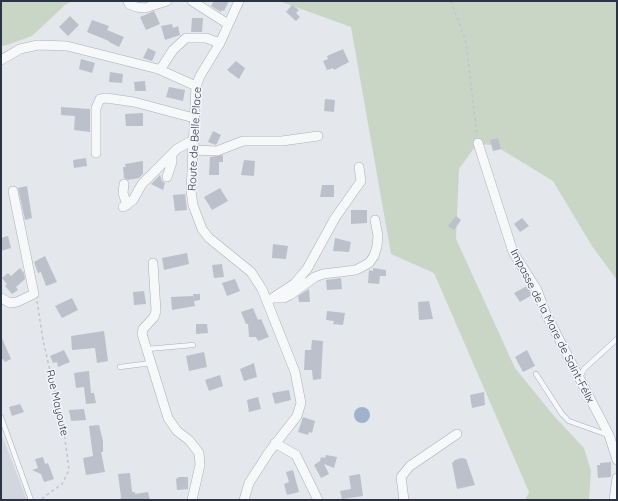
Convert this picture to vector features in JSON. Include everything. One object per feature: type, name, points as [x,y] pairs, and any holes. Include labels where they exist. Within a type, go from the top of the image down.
[{"type":"street","points":[[128,1],[129,4],[145,8],[167,1]]},
{"type":"street","points":[[192,1],[228,24]]},
{"type":"street","name":"Route de Belle Place","points":[[239,1],[220,43],[200,76],[196,86],[192,150],[191,191],[193,205],[202,229],[209,238],[251,272],[271,299],[295,372],[301,403],[297,416],[275,443],[249,483],[244,500]]},
{"type":"street","points":[[160,70],[173,50],[186,38],[206,38],[220,43]]},
{"type":"street","points":[[1,60],[20,49],[38,45],[67,46],[160,70],[196,86]]},
{"type":"street","points":[[96,152],[96,108],[100,100],[106,98],[134,102],[194,118]]},
{"type":"street","points":[[192,150],[217,152],[243,141],[282,141],[318,136]]},
{"type":"street","points":[[124,184],[123,193],[125,206],[133,200],[142,184],[172,154],[184,143],[193,140]]},
{"type":"street","name":"Impasse de la Mare de Saint-Félix","points":[[478,143],[513,252],[537,290],[546,314],[609,435],[617,460]]},
{"type":"street","points":[[167,177],[172,162],[172,154]]},
{"type":"street","points":[[271,299],[294,284],[307,269],[335,218],[361,181],[359,166]]},
{"type":"street","points":[[1,298],[10,303],[18,302],[34,294],[13,191]]},
{"type":"street","points":[[271,299],[278,299],[290,295],[315,277],[323,274],[356,270],[369,263],[374,256],[377,246],[378,236],[375,220]]},
{"type":"street","points":[[153,263],[156,310],[154,317],[144,329],[142,334],[168,418],[177,432],[189,440],[199,453],[200,465],[192,500]]},
{"type":"street","points":[[404,500],[401,477],[410,466],[457,434]]},
{"type":"street","points":[[275,443],[296,455],[318,500]]},
{"type":"street","points":[[614,500],[617,478]]},
{"type":"lane","points":[[580,379],[584,369],[617,339]]},
{"type":"lane","points":[[147,349],[193,346]]},
{"type":"lane","points":[[120,367],[151,363]]},
{"type":"lane","points":[[536,374],[562,414],[569,421],[609,435]]},
{"type":"lane","points":[[1,417],[31,500]]},
{"type":"path","points":[[451,1],[466,42],[478,143]]},
{"type":"path","name":"Rue Mayoute","points":[[34,294],[38,303],[43,340],[56,397],[62,416],[69,470],[62,484],[40,500]]},
{"type":"shaded area","points":[[1,433],[27,500],[1,500]]},
{"type":"green space","points":[[1,1],[72,1],[65,5],[32,36],[1,46]]},
{"type":"green space","points":[[279,1],[617,1],[617,280],[592,246],[553,181],[494,145],[477,144],[459,169],[456,239],[515,368],[554,416],[584,448],[591,471],[589,500],[525,500],[529,492],[434,273],[391,254],[351,27]]},
{"type":"water","points":[[362,407],[368,409],[370,415],[368,421],[362,423],[356,421],[354,415],[356,409]]},
{"type":"building","points":[[214,1],[229,1],[224,11],[222,10],[221,12],[211,6]]},
{"type":"building","points":[[292,5],[299,10],[296,13],[300,17],[296,21],[286,12]]},
{"type":"building","points":[[154,11],[160,24],[146,30],[140,17]]},
{"type":"building","points":[[70,16],[79,25],[68,36],[59,27]]},
{"type":"building","points":[[192,18],[203,18],[202,32],[191,32]]},
{"type":"building","points":[[92,20],[109,26],[107,30],[124,37],[119,47],[87,32]]},
{"type":"building","points":[[172,24],[173,28],[178,26],[180,35],[165,40],[161,26]]},
{"type":"building","points":[[148,48],[156,52],[152,61],[143,58]]},
{"type":"building","points":[[343,49],[349,62],[334,70],[333,68],[327,70],[323,61],[328,59],[327,56]]},
{"type":"building","points":[[81,59],[95,63],[92,73],[79,69]]},
{"type":"building","points":[[236,61],[245,68],[239,79],[227,70]]},
{"type":"building","points":[[110,72],[123,74],[122,83],[109,82]]},
{"type":"building","points":[[145,81],[146,91],[135,91],[134,82]]},
{"type":"building","points":[[169,87],[185,90],[183,101],[166,97]]},
{"type":"building","points":[[325,99],[335,100],[334,112],[324,111]]},
{"type":"building","points":[[61,107],[90,109],[90,132],[74,130],[75,116],[61,115]]},
{"type":"building","points":[[143,113],[143,126],[126,126],[125,114]]},
{"type":"building","points":[[213,131],[221,135],[216,145],[208,142]]},
{"type":"building","points":[[498,138],[501,149],[493,151],[490,140]]},
{"type":"building","points":[[223,155],[223,162],[219,162],[219,175],[209,175],[210,157]]},
{"type":"building","points":[[86,158],[87,166],[74,168],[73,160]]},
{"type":"building","points":[[244,160],[255,161],[254,176],[241,175]]},
{"type":"building","points":[[143,161],[143,174],[139,178],[128,180],[124,178],[123,167],[126,167],[125,164]]},
{"type":"building","points":[[160,175],[162,181],[165,183],[163,190],[151,184]]},
{"type":"building","points":[[322,185],[334,185],[334,197],[320,197]]},
{"type":"building","points":[[27,186],[32,218],[25,220],[18,188]]},
{"type":"building","points":[[220,188],[228,201],[212,210],[204,197]]},
{"type":"building","points":[[185,194],[187,210],[175,211],[173,195]]},
{"type":"building","points":[[351,210],[367,210],[367,223],[351,224]]},
{"type":"building","points":[[456,216],[461,220],[454,230],[448,226]]},
{"type":"building","points":[[522,218],[529,226],[520,232],[514,224]]},
{"type":"building","points":[[8,236],[11,248],[1,251],[1,238]]},
{"type":"building","points":[[335,238],[351,242],[349,252],[333,251]]},
{"type":"building","points":[[273,244],[288,246],[286,259],[272,258]]},
{"type":"building","points":[[187,253],[189,264],[164,270],[162,258]]},
{"type":"building","points":[[45,256],[57,282],[46,286],[41,272],[38,273],[34,262]]},
{"type":"building","points":[[222,264],[224,277],[214,278],[212,265]]},
{"type":"building","points":[[20,268],[24,273],[25,279],[16,287],[18,290],[12,294],[5,286],[7,284],[2,278],[8,273],[11,276]]},
{"type":"building","points":[[373,268],[386,270],[386,276],[380,276],[379,284],[368,283],[369,270],[373,271]]},
{"type":"building","points":[[341,278],[342,289],[327,290],[326,280]]},
{"type":"building","points":[[235,279],[240,291],[227,296],[222,283]]},
{"type":"building","points":[[527,286],[532,295],[520,302],[514,293]]},
{"type":"building","points":[[309,289],[310,302],[299,302],[298,296]]},
{"type":"building","points":[[144,291],[146,304],[134,305],[133,292]]},
{"type":"building","points":[[193,294],[200,294],[200,300],[194,301],[195,306],[172,310],[171,297],[193,296],[194,299]]},
{"type":"building","points":[[72,298],[78,310],[62,318],[55,306]]},
{"type":"building","points":[[429,301],[433,319],[419,320],[418,302]]},
{"type":"building","points":[[253,308],[258,320],[261,319],[269,337],[258,341],[256,337],[249,337],[248,324],[246,324],[241,312]]},
{"type":"building","points":[[327,311],[345,313],[343,325],[333,324],[334,321],[326,320]]},
{"type":"building","points":[[196,324],[207,324],[208,333],[196,334]]},
{"type":"building","points":[[104,331],[108,361],[97,363],[95,348],[72,350],[71,336]]},
{"type":"building","points":[[1,336],[11,359],[5,362],[3,359],[1,360]]},
{"type":"building","points":[[312,340],[323,341],[321,379],[313,380],[312,370],[304,370],[305,350],[311,350]]},
{"type":"building","points":[[64,350],[70,362],[58,367],[57,362],[53,363],[50,356]]},
{"type":"building","points":[[527,350],[535,366],[523,372],[515,357]]},
{"type":"building","points":[[204,352],[207,367],[189,371],[186,356]]},
{"type":"building","points":[[254,363],[257,377],[244,381],[240,369]]},
{"type":"building","points":[[89,371],[91,393],[94,393],[96,403],[86,404],[84,387],[76,388],[74,373]]},
{"type":"building","points":[[220,375],[223,386],[209,391],[205,380]]},
{"type":"building","points":[[289,390],[291,400],[275,404],[272,393]]},
{"type":"building","points":[[484,392],[485,405],[472,408],[470,395]]},
{"type":"building","points":[[258,397],[261,409],[249,412],[247,400]]},
{"type":"building","points":[[20,404],[24,412],[12,416],[9,407]]},
{"type":"building","points":[[84,409],[86,420],[71,421],[69,410]]},
{"type":"building","points":[[303,417],[315,421],[312,433],[309,432],[308,435],[298,432]]},
{"type":"building","points":[[99,425],[103,441],[103,452],[101,452],[105,472],[86,475],[83,458],[93,456],[89,426]]},
{"type":"building","points":[[326,455],[337,457],[334,468],[324,464],[329,474],[321,478],[314,465],[320,461],[321,457],[325,458]]},
{"type":"building","points":[[43,457],[45,464],[48,463],[54,479],[44,482],[41,474],[32,470],[38,468],[35,459]]},
{"type":"building","points":[[461,458],[466,459],[475,485],[457,489],[452,463]]},
{"type":"building","points":[[611,462],[611,477],[598,478],[597,465],[600,465],[600,463]]},
{"type":"building","points":[[293,470],[299,492],[287,495],[284,484],[289,482],[286,472]]},
{"type":"building","points":[[130,473],[132,492],[135,492],[135,494],[148,492],[150,500],[120,500],[121,497],[118,474]]},
{"type":"building","points":[[360,474],[363,496],[342,499],[340,491],[351,489],[349,476]]},
{"type":"building","points":[[179,477],[188,477],[188,489],[177,490],[176,479]]}]
